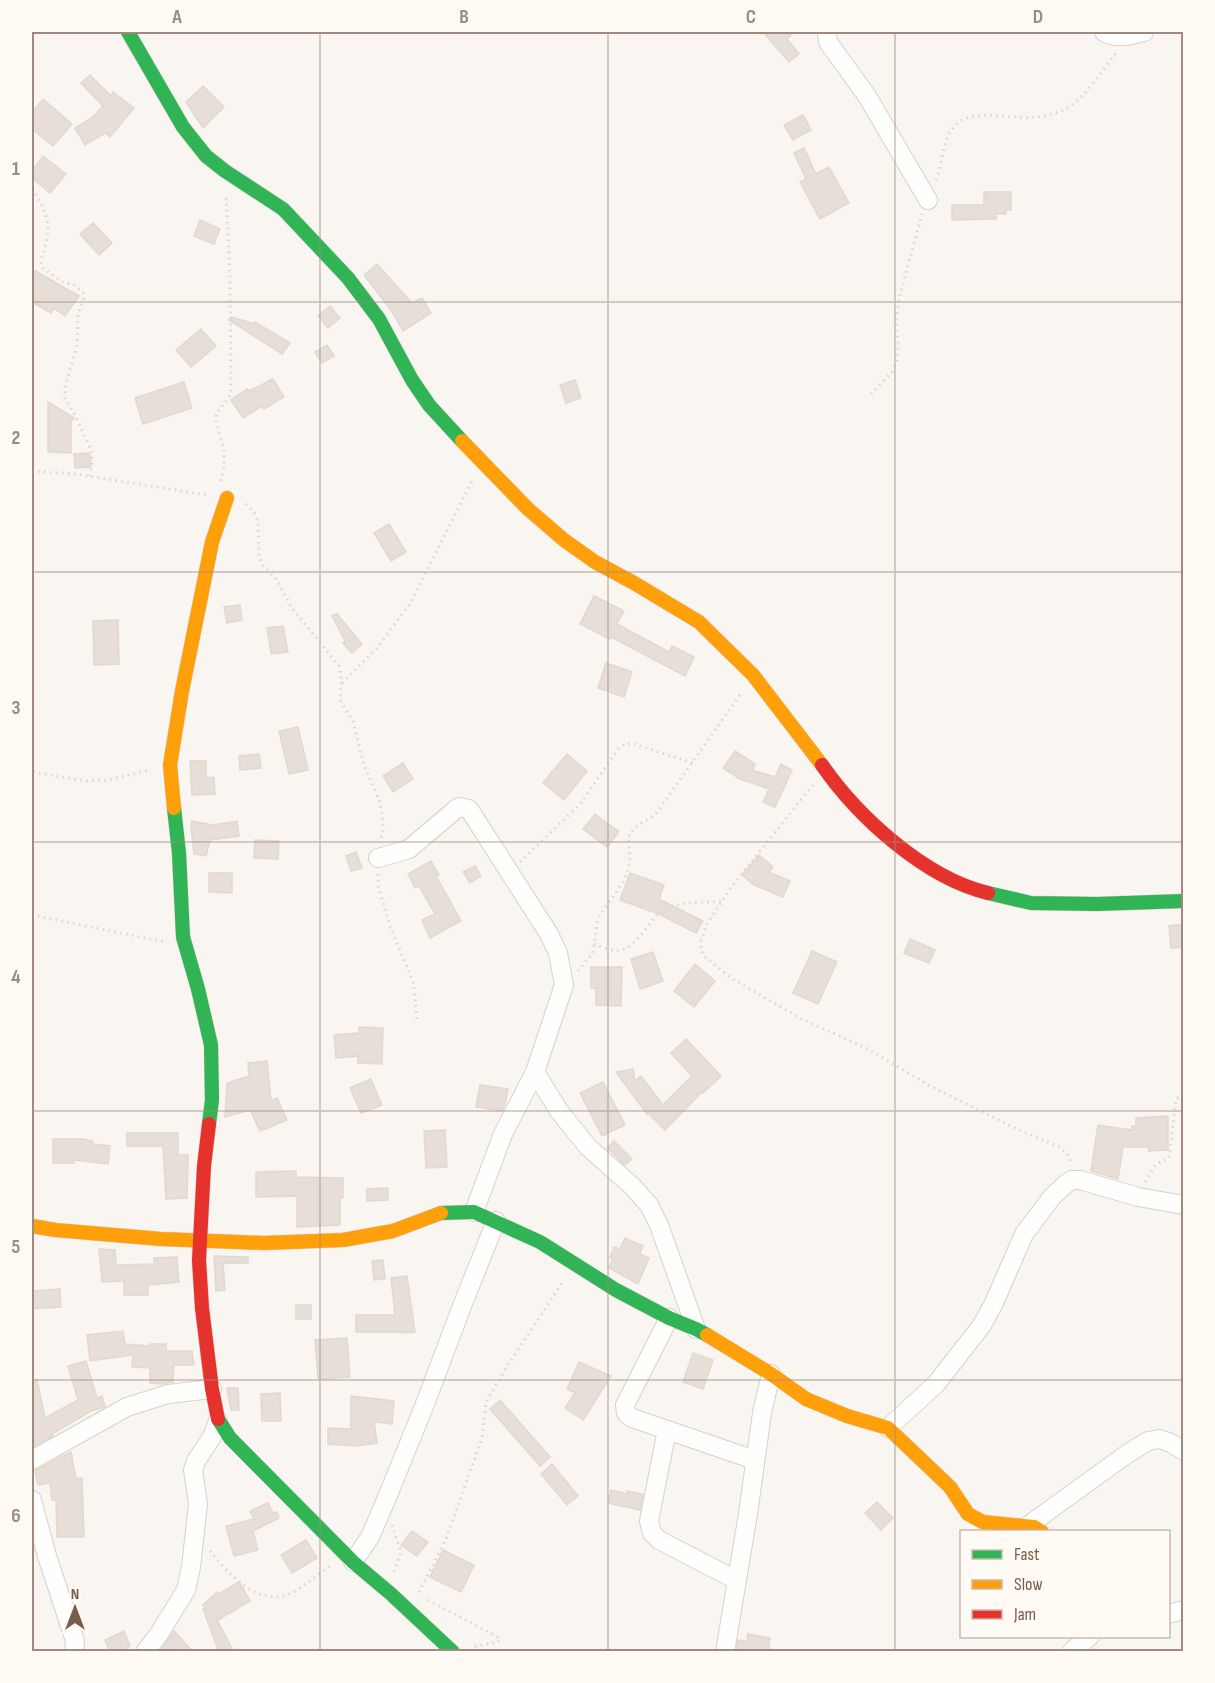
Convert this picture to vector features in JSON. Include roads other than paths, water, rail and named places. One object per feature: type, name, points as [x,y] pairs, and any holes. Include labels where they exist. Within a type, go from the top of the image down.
[{"type":"street","points":[[128,32],[183,127],[206,156],[283,209],[348,278],[379,319],[412,380],[429,405],[452,431],[528,508],[564,540],[595,562],[699,622],[753,675],[837,787],[885,836],[930,868],[975,890],[1031,903],[1097,904],[1184,901]]},
{"type":"street","points":[[828,32],[828,42],[867,96],[928,200]]},
{"type":"street","points":[[1104,32],[1118,37],[1137,33]]},
{"type":"street","points":[[222,497],[182,691],[170,765],[179,853],[181,924],[211,1045],[212,1100],[204,1166],[199,1260],[202,1308],[218,1421],[230,1438],[350,1558],[453,1652]]},
{"type":"street","points":[[378,858],[409,849],[455,810],[465,807],[474,814],[549,934],[558,953],[564,985],[535,1072],[503,1134],[474,1212]]},
{"type":"street","points":[[535,1072],[559,1111],[588,1148],[632,1186],[650,1205],[659,1224],[696,1329]]},
{"type":"street","points":[[888,1428],[936,1384],[982,1325],[1024,1234],[1052,1197],[1072,1180],[1091,1183],[1138,1197],[1184,1205]]},
{"type":"street","points":[[32,1226],[161,1239],[264,1243],[343,1240],[393,1231],[438,1213],[474,1212],[540,1242],[616,1290],[669,1318],[696,1329],[771,1374],[806,1399],[847,1416],[888,1428],[950,1487],[968,1514],[975,1520],[983,1522],[1034,1529],[1127,1454],[1148,1441],[1159,1439],[1184,1451]]},
{"type":"street","points":[[350,1558],[370,1537],[425,1404],[496,1221]]},
{"type":"street","points":[[669,1318],[625,1405],[626,1413],[632,1418],[755,1461]]},
{"type":"street","points":[[725,1652],[762,1413],[771,1374]]},
{"type":"street","points":[[32,1460],[127,1407],[168,1394],[212,1389]]},
{"type":"street","points":[[145,1652],[186,1590],[198,1504],[193,1470],[196,1461],[212,1437],[218,1421]]},
{"type":"street","points":[[667,1430],[649,1521],[652,1533],[659,1540],[736,1580]]},
{"type":"street","points":[[32,1500],[37,1540],[78,1648]]},
{"type":"street","points":[[1071,1652],[1088,1638]]}]
